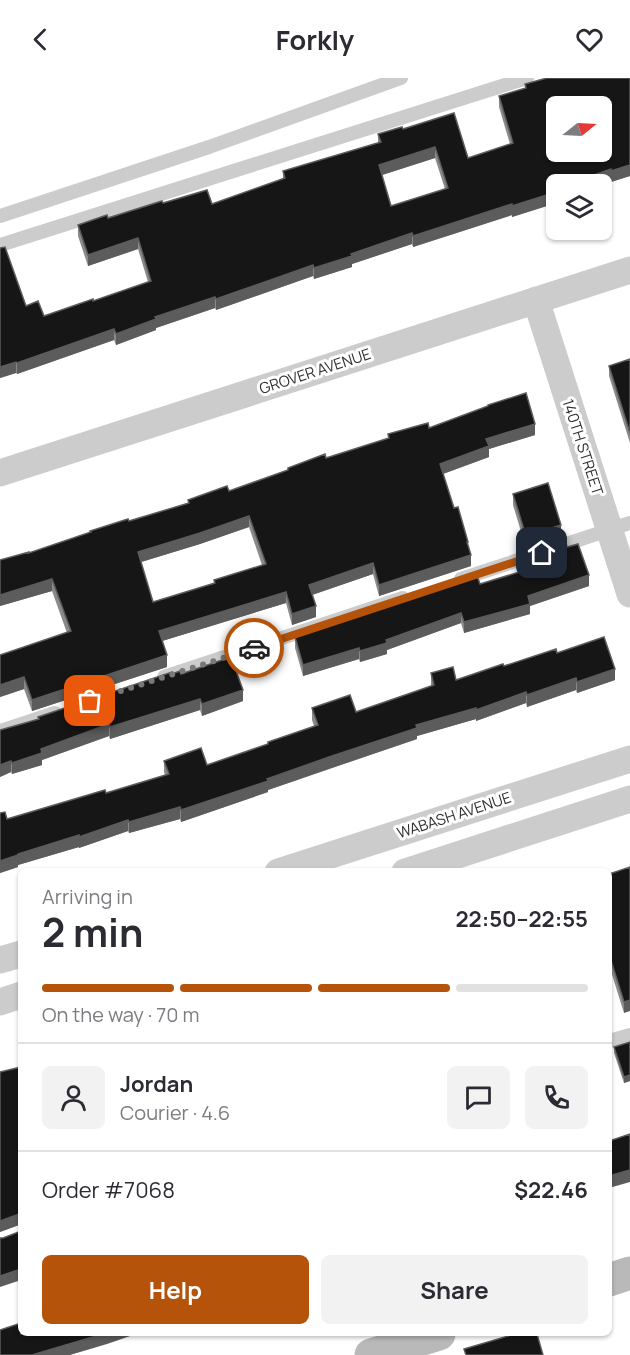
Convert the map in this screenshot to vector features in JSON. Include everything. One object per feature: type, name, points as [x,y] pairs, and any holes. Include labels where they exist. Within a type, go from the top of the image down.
[{"type":"street","name":"GROVER AVENUE","points":[[0,473],[630,270]]},
{"type":"street","name":"140TH STREET","points":[[536,300],[620,527],[630,594]]},
{"type":"street","name":"WABASH AVENUE","points":[[290,868],[630,759]]},
{"type":"street","points":[[417,868],[630,799]]},
{"type":"street","points":[[0,960],[18,955]]},
{"type":"street","points":[[0,1002],[18,996]]},
{"type":"street","points":[[612,1279],[630,1273]]},
{"type":"street","points":[[371,1355],[433,1336]]},
{"type":"lane","points":[[0,216],[209,147],[401,78]]},
{"type":"lane","points":[[0,245],[527,78]]},
{"type":"lane","points":[[452,582],[620,527]]},
{"type":"lane","points":[[147,683],[418,594]]},
{"type":"lane","points":[[0,731],[68,709]]},
{"type":"lane","points":[[612,1040],[630,1035]]},
{"type":"building","points":[[547,78],[630,78],[630,165],[597,174],[546,174],[546,195],[413,236],[412,233],[351,254],[352,256],[314,268],[313,265],[216,299],[215,297],[155,317],[156,319],[116,334],[114,329],[0,367],[0,248],[5,247],[26,306],[38,301],[44,316],[151,281],[138,238],[88,255],[78,225],[107,215],[108,218],[207,190],[212,204],[285,178],[283,171],[381,142],[378,134],[402,127],[403,129],[454,113],[468,158],[513,143],[499,96],[526,88],[525,84]],"holes":[[[435,147],[448,188],[391,206],[379,165]]]},
{"type":"building","points":[[630,359],[630,433],[609,366]]},
{"type":"building","points":[[526,393],[535,424],[486,439],[489,446],[440,464],[454,508],[458,507],[471,555],[379,585],[373,563],[309,585],[316,606],[292,614],[286,592],[159,631],[167,655],[32,700],[24,677],[0,685],[0,655],[71,631],[52,579],[0,595],[0,560],[29,553],[128,519],[129,521],[189,503],[188,500],[227,486],[229,491],[325,454],[326,458],[389,438],[388,434],[428,423],[429,428]],"holes":[[[249,516],[266,564],[153,602],[138,552]]]},
{"type":"building","points":[[548,483],[561,525],[526,536],[513,494]]},
{"type":"building","points":[[566,543],[567,547],[578,544],[589,575],[528,596],[530,604],[464,622],[461,613],[386,640],[387,643],[360,651],[359,648],[303,665],[295,637],[299,636],[297,632],[321,624],[322,627],[386,607],[385,603],[476,573],[480,584],[536,567],[532,554]]},
{"type":"building","points":[[604,637],[615,669],[577,682],[576,678],[527,695],[526,692],[476,710],[476,708],[416,725],[417,728],[181,810],[180,807],[129,822],[128,820],[0,861],[0,813],[5,812],[7,819],[169,774],[164,761],[201,748],[207,765],[318,725],[312,708],[350,695],[356,712],[434,685],[431,673],[453,667],[456,680],[556,649],[557,653]]},
{"type":"building","points":[[231,657],[243,690],[202,704],[200,699],[110,727],[109,724],[41,749],[42,753],[0,765],[0,730],[39,719],[38,717],[172,672],[172,674],[180,671],[181,674]]},
{"type":"building","points":[[630,867],[630,1000],[624,1002],[612,964],[612,873]]},
{"type":"building","points":[[630,1042],[630,1075],[624,1077],[614,1047]]},
{"type":"building","points":[[18,1068],[18,1214],[0,1221],[0,1072]]},
{"type":"building","points":[[630,1134],[630,1170],[612,1175],[612,1140]]},
{"type":"building","points":[[18,1232],[18,1270],[0,1276],[0,1238]]},
{"type":"building","points":[[18,1324],[18,1336],[96,1336],[32,1355],[0,1355],[0,1330]]},
{"type":"building","points":[[508,1336],[538,1336],[543,1355],[466,1355],[464,1349]]},
{"type":"way so far","points":[[90,701],[254,648]]},
{"type":"route","points":[[254,648],[542,553]]}]
